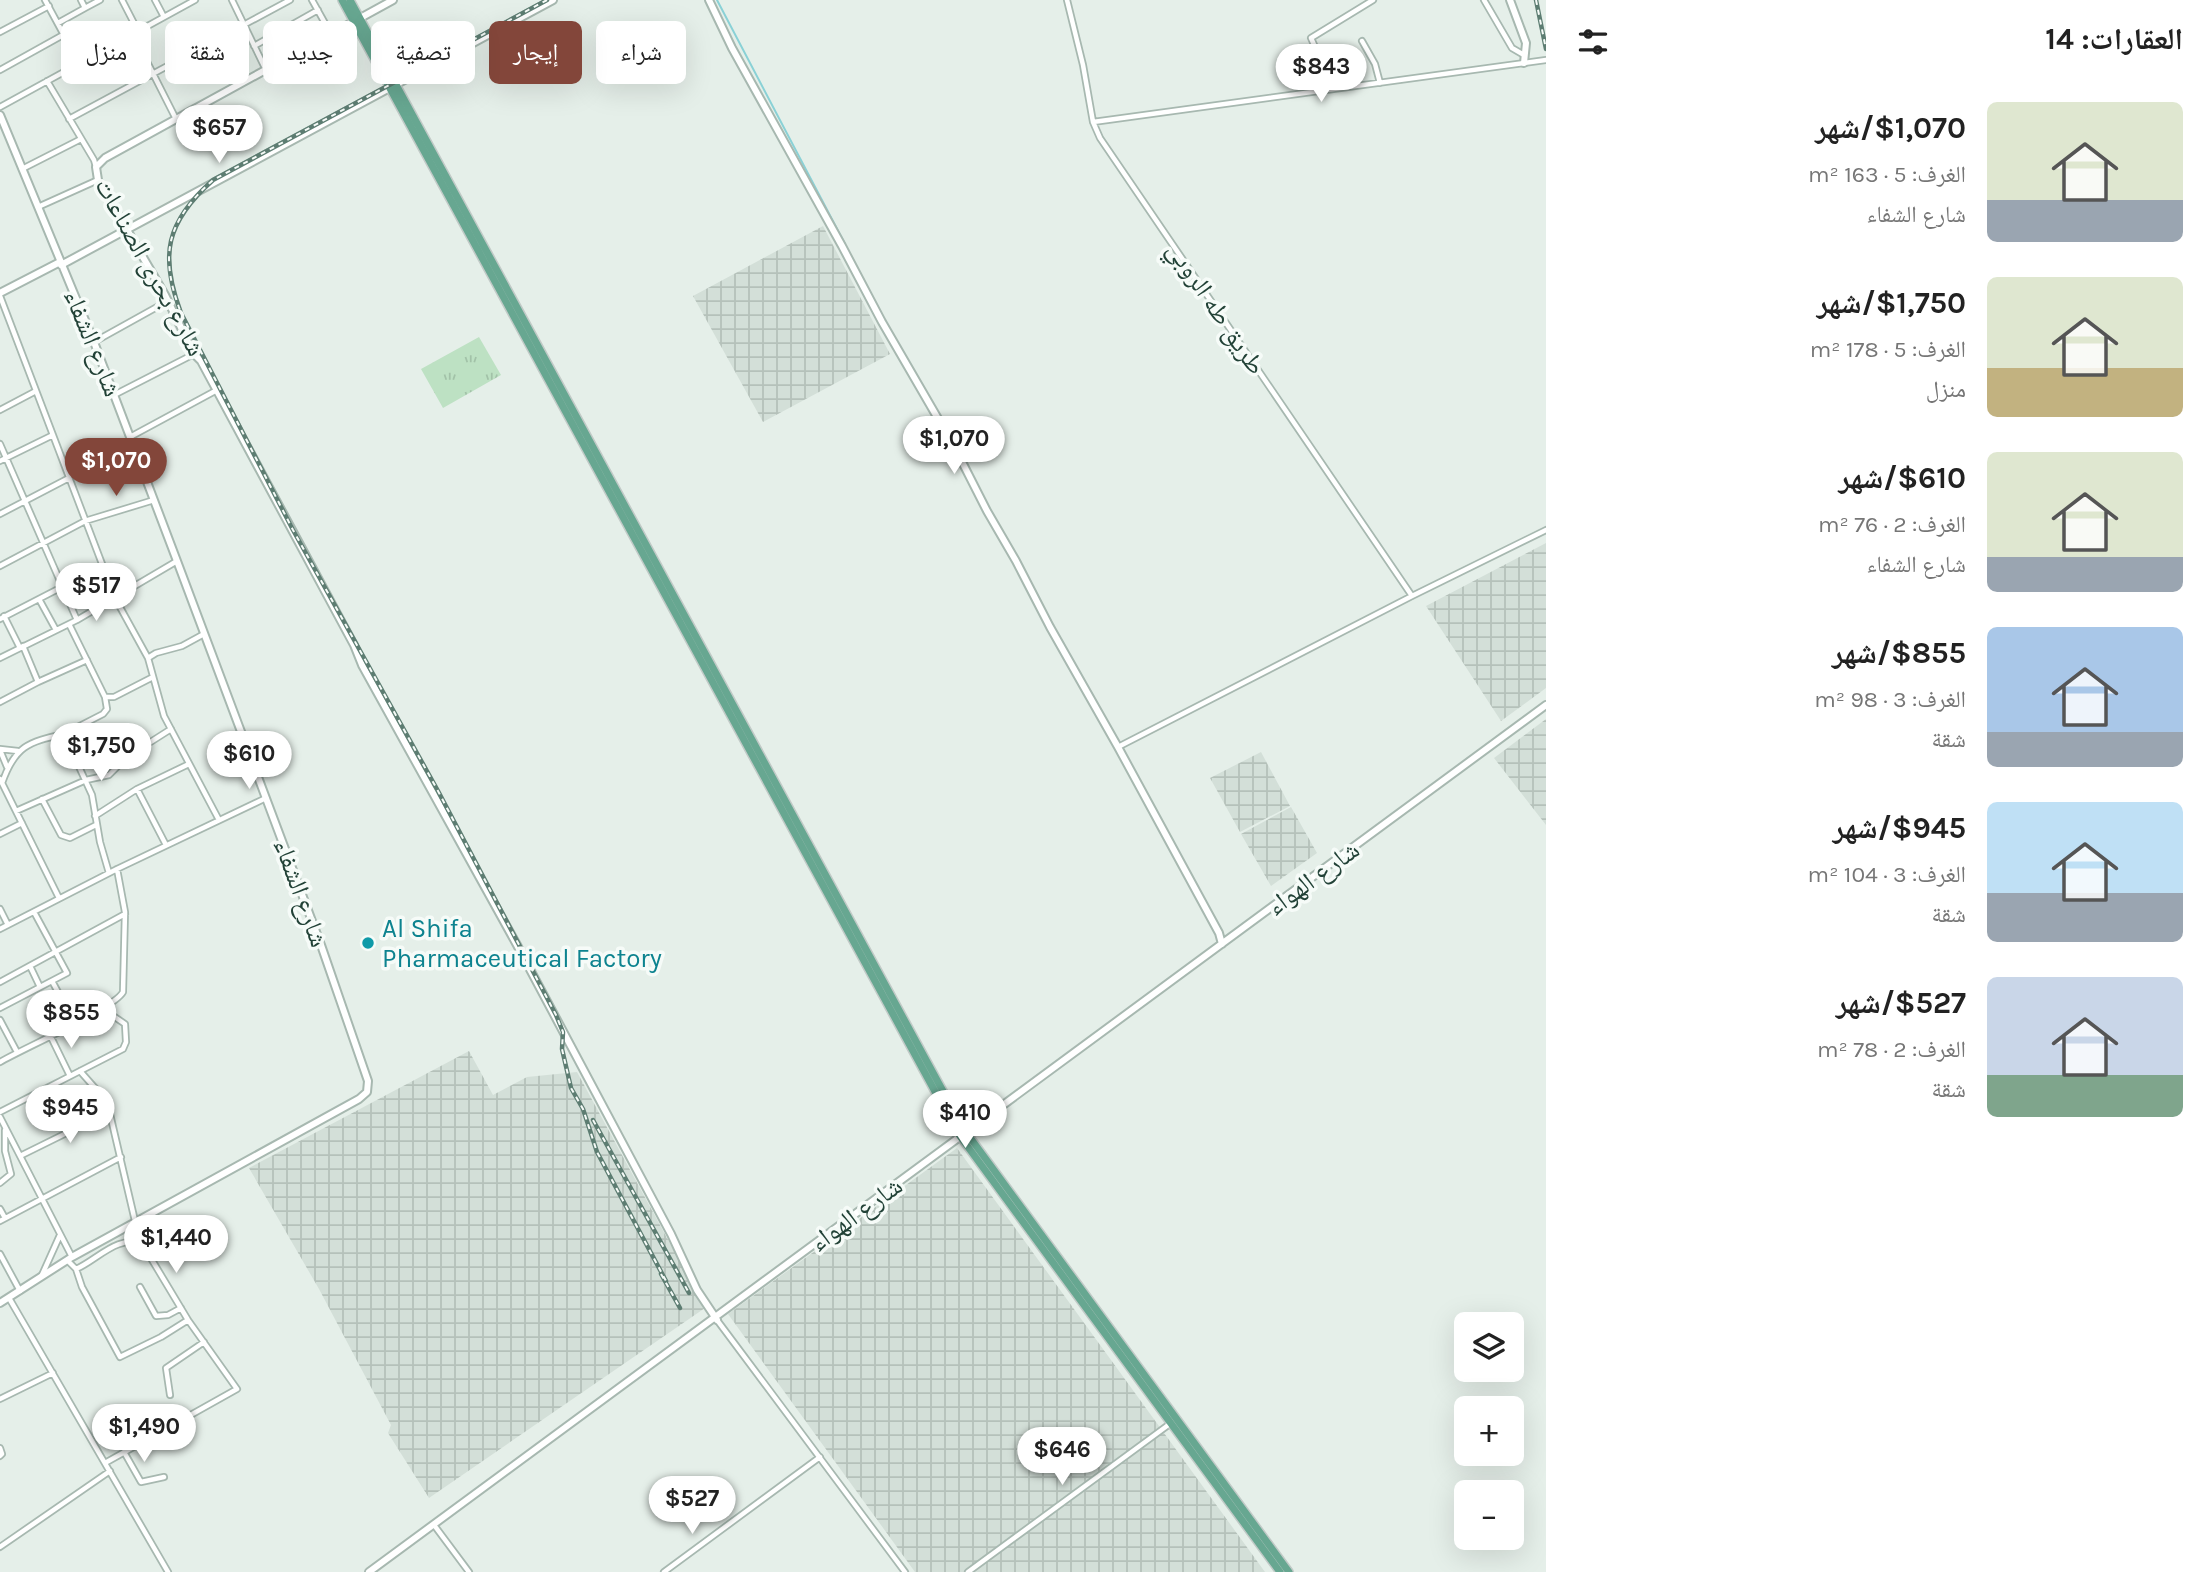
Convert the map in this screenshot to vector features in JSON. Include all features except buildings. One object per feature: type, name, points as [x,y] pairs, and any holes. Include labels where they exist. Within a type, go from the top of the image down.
[{"type":"main road","points":[[342,0],[357,20],[963,1134],[1280,1572]]},
{"type":"main road","points":[[350,0],[357,20]]},
{"type":"main road","points":[[1087,1304],[1289,1572]]},
{"type":"street","points":[[46,0],[61,30]]},
{"type":"street","points":[[81,0],[85,8]]},
{"type":"street","points":[[58,23],[100,0]]},
{"type":"street","points":[[122,0],[131,21]]},
{"type":"street","points":[[155,0],[164,17]]},
{"type":"street","points":[[151,24],[195,0]]},
{"type":"street","points":[[232,0],[242,21]]},
{"type":"street","points":[[249,22],[290,0]]},
{"type":"street","points":[[313,0],[324,21]]},
{"type":"street","name":"شارع بحرى الصناعات","points":[[357,20],[393,0]]},
{"type":"street","points":[[219,820],[164,716],[148,658],[115,598],[0,294],[127,230],[553,0]]},
{"type":"street","points":[[709,0],[732,48],[1118,747],[1219,933],[1222,944]]},
{"type":"street","name":"طريق طه الروبي","points":[[1067,0],[1093,122],[1115,162],[1412,596]]},
{"type":"street","points":[[1323,65],[1311,38],[1373,0]]},
{"type":"street","points":[[1484,0],[1513,48],[1524,55]]},
{"type":"street","points":[[1510,0],[1527,43],[1524,63]]},
{"type":"street","points":[[0,32],[49,6]]},
{"type":"street","points":[[254,46],[318,10]]},
{"type":"street","points":[[0,70],[61,36]]},
{"type":"street","points":[[249,36],[263,63]]},
{"type":"street","points":[[1362,41],[1376,64],[1380,83]]},
{"type":"street","points":[[1093,122],[1546,60]]},
{"type":"street","points":[[69,119],[165,67]]},
{"type":"street","name":"شارع بحرى الصناعات","points":[[263,72],[105,158],[96,167],[97,180],[194,354],[201,361],[217,390],[362,665],[517,944],[697,1290],[716,1318]]},
{"type":"street","points":[[0,107],[61,74]]},
{"type":"street","points":[[152,74],[176,120]]},
{"type":"street","points":[[47,81],[96,167]]},
{"type":"street","name":"شارع الشفاء","points":[[0,115],[94,342],[205,633],[368,1081],[367,1092],[341,1110],[69,1258],[0,1303]]},
{"type":"street","points":[[22,169],[81,139]]},
{"type":"street","points":[[38,207],[97,180]]},
{"type":"street","points":[[94,342],[166,302]]},
{"type":"street","points":[[114,395],[194,354]]},
{"type":"street","points":[[130,437],[217,390]]},
{"type":"street","points":[[0,410],[36,391]]},
{"type":"street","points":[[0,461],[53,435]]},
{"type":"street","points":[[0,444],[77,620]]},
{"type":"street","points":[[0,514],[69,478]]},
{"type":"street","points":[[0,566],[85,521],[154,500]]},
{"type":"street","points":[[1118,747],[1546,530]]},
{"type":"street","points":[[0,658],[77,620],[177,561]]},
{"type":"street","points":[[38,682],[2,617],[62,587]]},
{"type":"street","points":[[38,599],[56,630]]},
{"type":"street","points":[[59,898],[1,781],[18,751],[30,743],[64,734],[103,714],[107,709],[105,697],[69,624]]},
{"type":"street","points":[[148,658],[182,646],[205,633]]},
{"type":"street","points":[[0,702],[87,660]]},
{"type":"street","points":[[105,697],[114,697],[153,677]]},
{"type":"street","name":"شارع الهواء","points":[[369,1572],[1546,705]]},
{"type":"street","points":[[16,811],[86,780],[109,775],[128,757],[171,729]]},
{"type":"street","points":[[64,734],[92,795],[96,825],[109,873]]},
{"type":"street","points":[[7,768],[0,750],[18,751]]},
{"type":"street","points":[[95,816],[137,789],[189,764]]},
{"type":"street","points":[[137,789],[166,845]]},
{"type":"street","points":[[0,929],[117,869],[266,798]]},
{"type":"street","points":[[42,799],[61,835],[65,837],[70,838],[96,825]]},
{"type":"street","points":[[0,834],[22,823]]},
{"type":"street","points":[[0,1062],[103,1009],[118,1000],[123,992],[125,914],[117,869]]},
{"type":"street","points":[[0,909],[8,925]]},
{"type":"street","points":[[0,1008],[67,973],[34,912]]},
{"type":"street","points":[[0,982],[125,914]]},
{"type":"street","points":[[30,966],[40,987]]},
{"type":"street","points":[[52,981],[74,1022]]},
{"type":"street","points":[[103,1009],[125,1024],[125,1046],[0,1114],[60,1234],[82,1287],[120,1356],[161,1337],[188,1320]]},
{"type":"street","points":[[0,1020],[18,1052]]},
{"type":"street","points":[[50,1035],[70,1076]]},
{"type":"street","points":[[80,1072],[102,1096],[108,1111],[135,1221]]},
{"type":"street","points":[[20,1156],[108,1111]]},
{"type":"street","points":[[0,1183],[11,1174],[5,1151],[5,1126]]},
{"type":"street","points":[[0,1209],[3,1220],[121,1157]]},
{"type":"street","points":[[42,1277],[60,1234]]},
{"type":"street","points":[[75,1269],[117,1245],[130,1241],[139,1243],[147,1251],[188,1320],[237,1390],[105,1463]]},
{"type":"street","points":[[0,1254],[20,1291]]},
{"type":"street","points":[[140,1287],[156,1316],[168,1315],[181,1308]]},
{"type":"street","points":[[9,1298],[168,1572]]},
{"type":"street","points":[[716,1318],[905,1572]]},
{"type":"street","points":[[170,1395],[166,1368],[204,1342]]},
{"type":"street","points":[[0,1399],[52,1373]]},
{"type":"street","points":[[968,1572],[1171,1423]]},
{"type":"street","points":[[0,1448],[0,1457]]},
{"type":"street","points":[[124,1452],[141,1482],[164,1477]]},
{"type":"street","points":[[664,1572],[820,1457]]},
{"type":"street","points":[[0,1547],[110,1471]]},
{"type":"street","points":[[434,1525],[469,1572]]},
{"type":"shaded area","points":[[823,226],[890,354],[763,422],[693,296]]},
{"type":"shaded area","points":[[1546,543],[1546,688],[1501,721],[1426,606]]},
{"type":"shaded area","points":[[1546,719],[1546,825],[1494,758]]},
{"type":"shaded area","points":[[1261,752],[1290,806],[1240,832],[1210,778]]},
{"type":"shaded area","points":[[1291,807],[1317,853],[1271,886],[1241,834]]},
{"type":"shaded area","points":[[469,1051],[493,1095],[527,1077],[577,1072],[705,1308],[429,1498],[388,1433],[391,1425],[319,1289],[249,1168]]},
{"type":"shaded area","points":[[957,1148],[1265,1572],[915,1572],[728,1314]]},
{"type":"green space","points":[[479,337],[501,375],[443,408],[421,369]]},
{"type":"waterway","points":[[717,0],[845,244]]},
{"type":"railway","points":[[547,0],[213,180],[197,195],[176,225],[169,257],[170,274],[181,313],[293,530],[438,791],[556,1015],[563,1032],[562,1049],[571,1088],[583,1109],[597,1152],[666,1281]]},
{"type":"railway","points":[[1536,0],[1546,49]]},
{"type":"railway","points":[[593,1120],[689,1293]]},
{"type":"railway","points":[[661,1274],[680,1308]]},
{"type":"place","name":"Al Shifa Pharmaceutical Factory","points":[[368,943]]}]
